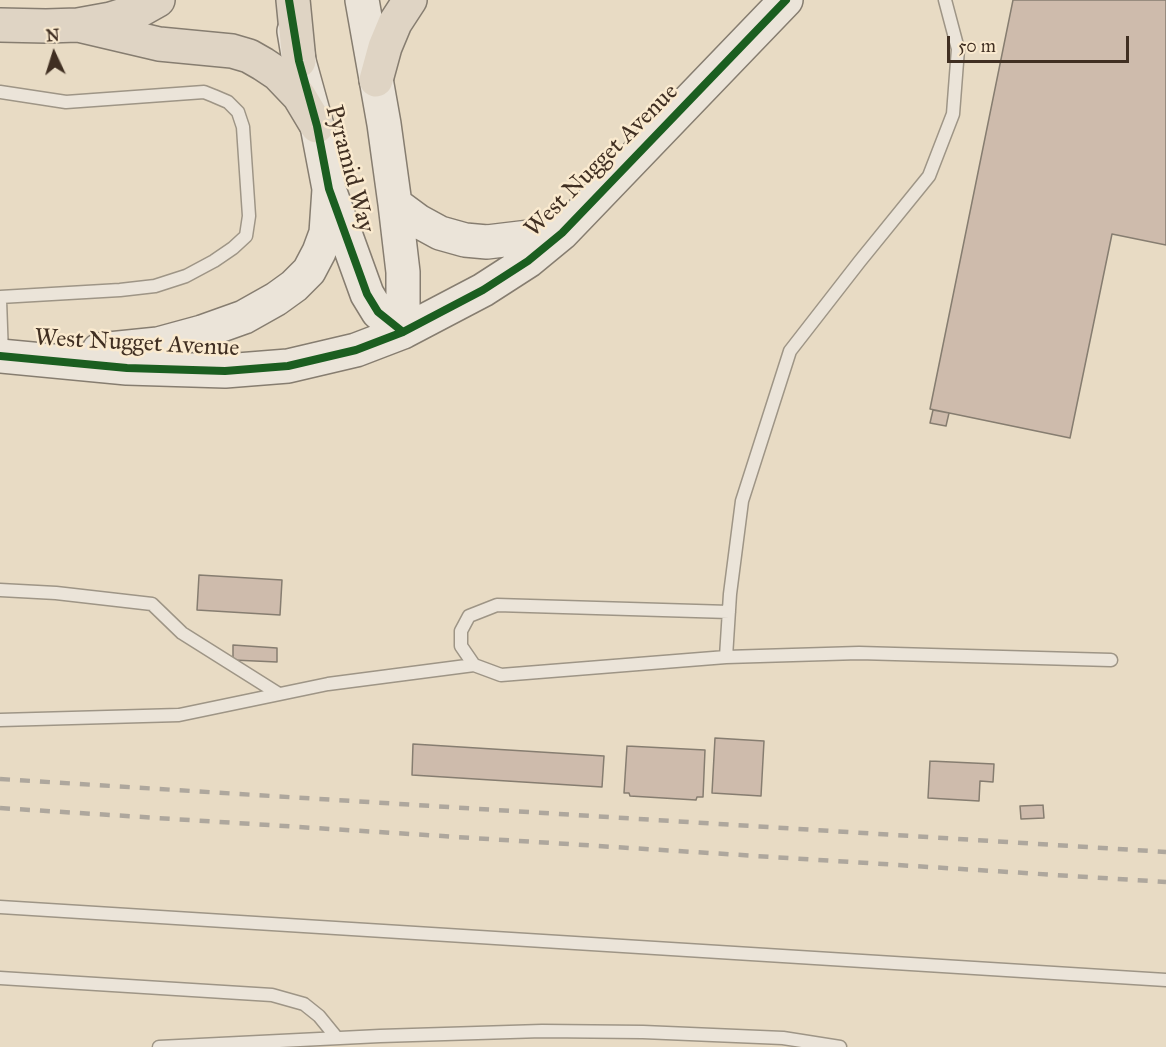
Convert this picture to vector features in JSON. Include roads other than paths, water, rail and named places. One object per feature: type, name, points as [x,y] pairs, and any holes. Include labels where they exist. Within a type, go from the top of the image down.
[{"type":"highway","points":[[0,25],[78,25],[111,19],[142,9],[158,0]]},
{"type":"highway","points":[[291,0],[299,61]]},
{"type":"highway","points":[[376,80],[385,47],[395,23],[410,0]]},
{"type":"highway","points":[[78,25],[159,44],[232,51],[249,56],[278,74],[298,96],[317,126]]},
{"type":"street","name":"Pyramid Way","points":[[363,0],[395,204],[403,272],[403,332]]},
{"type":"street","name":"West Nugget Avenue","points":[[7,357],[127,368],[225,371],[288,366],[356,350],[403,332],[483,290],[528,261],[562,233],[786,0]]},
{"type":"street","name":"Pyramid Way","points":[[299,61],[317,126],[329,189],[367,294],[378,312],[403,332]]},
{"type":"street","points":[[7,357],[158,344],[244,317],[276,299],[309,272],[320,252],[326,232],[329,189]]},
{"type":"street","points":[[395,204],[440,234],[459,239],[487,242],[562,233]]},
{"type":"lane","points":[[726,657],[730,594],[742,501],[790,351],[929,176],[953,114],[958,49],[945,0]]},
{"type":"lane","points":[[0,93],[66,102],[204,92],[228,102],[238,112],[243,127],[249,216],[246,236],[214,261],[186,276],[155,286],[0,299],[7,357]]},
{"type":"lane","points":[[0,590],[56,593],[152,604],[182,633],[279,694]]},
{"type":"lane","points":[[474,664],[461,646],[460,631],[469,616],[497,605],[729,612]]},
{"type":"lane","points":[[0,720],[179,715],[328,684],[474,664],[501,675],[726,657],[859,653],[1111,660]]},
{"type":"lane","points":[[0,907],[1166,980]]},
{"type":"lane","points":[[0,978],[272,995],[304,1004],[319,1016],[337,1038]]},
{"type":"lane","points":[[159,1047],[542,1031],[643,1032],[783,1038],[840,1047]]},
{"type":"railway","points":[[0,779],[1166,852]]},
{"type":"railway","points":[[0,808],[1166,882]]}]
